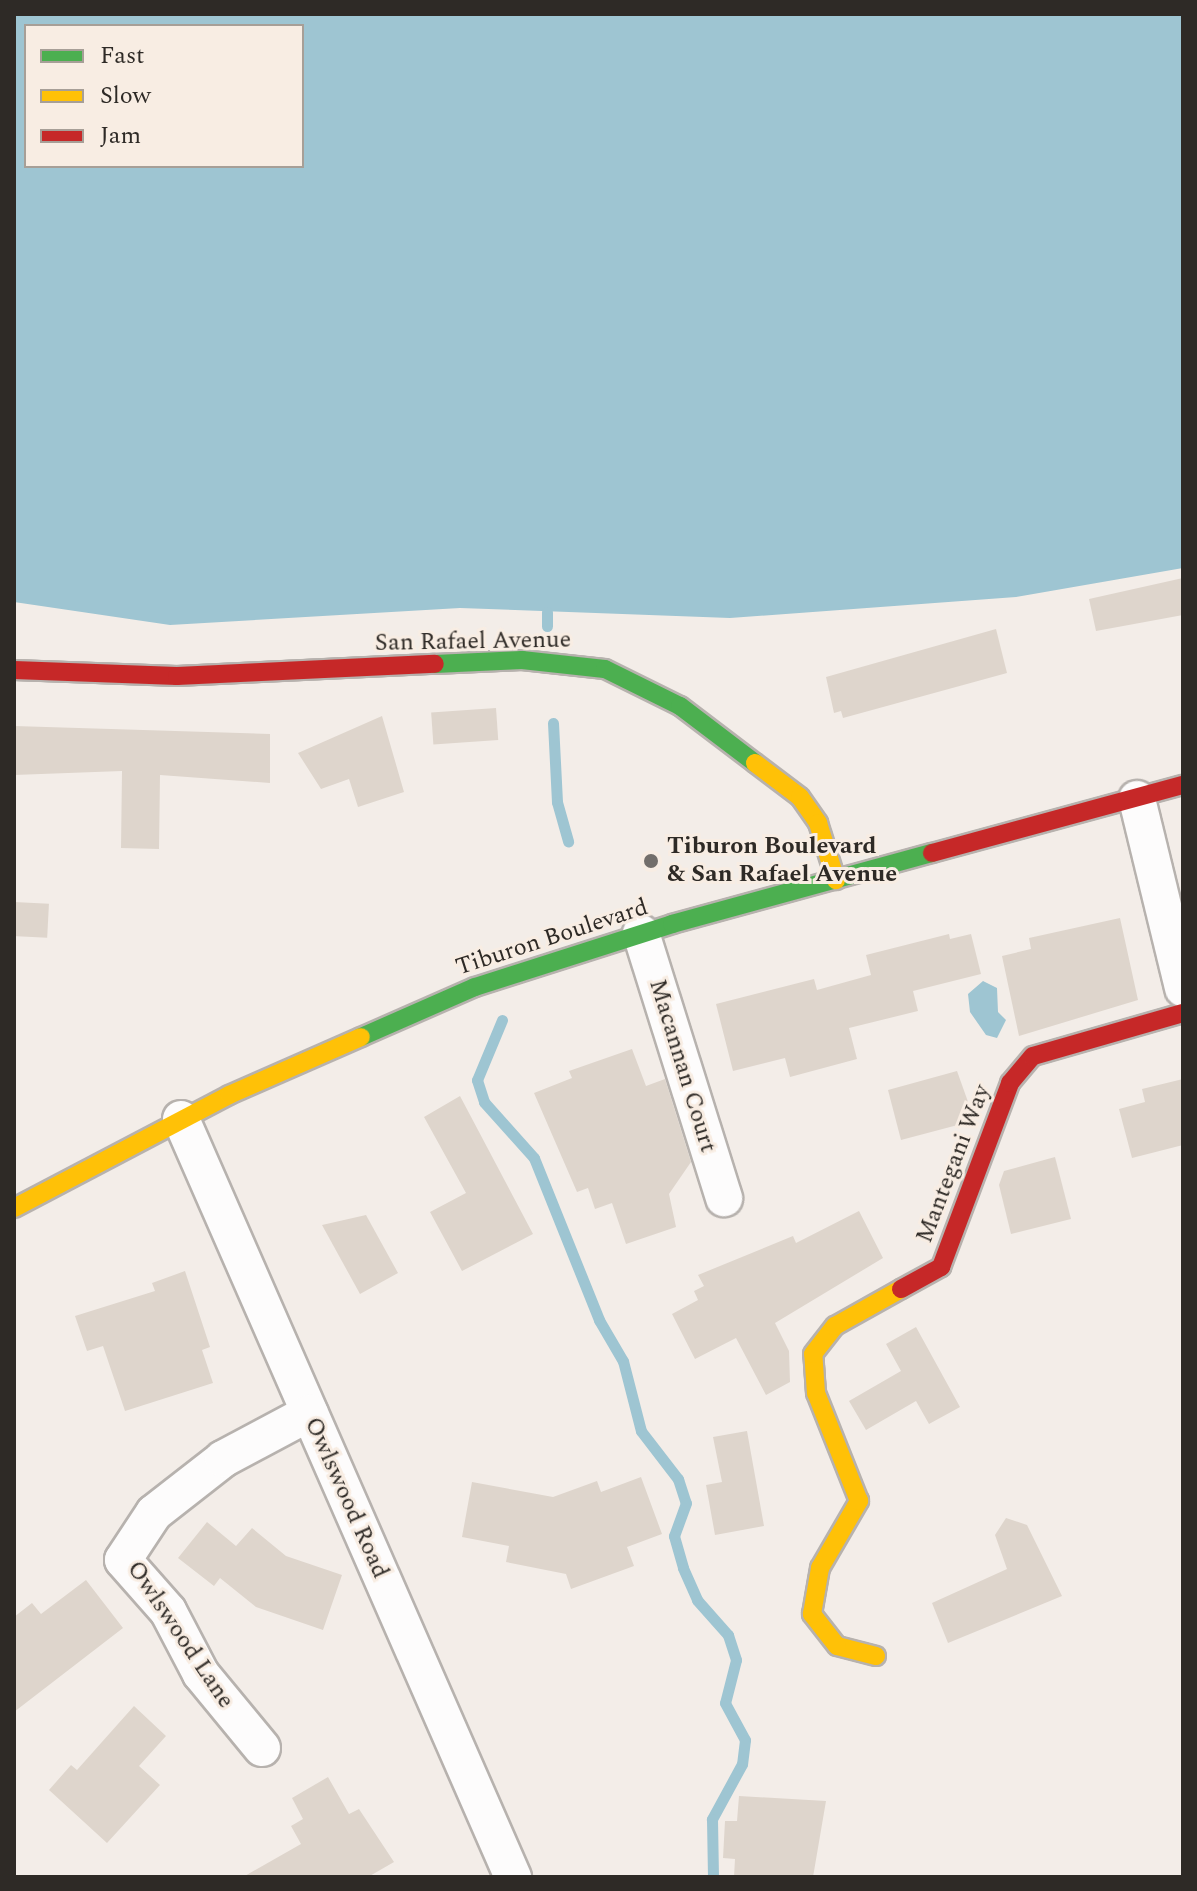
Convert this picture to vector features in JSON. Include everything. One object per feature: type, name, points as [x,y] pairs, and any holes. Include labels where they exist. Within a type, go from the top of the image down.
[{"type":"street","name":"San Rafael Avenue","points":[[14,670],[177,676],[522,660],[605,669],[680,706],[789,786],[818,823],[836,880]]},
{"type":"street","name":"Tiburon Boulevard","points":[[14,1208],[181,1119],[451,997],[641,933],[1183,785]]},
{"type":"street","points":[[1137,799],[1183,988]]},
{"type":"street","name":"Macannan Court","points":[[641,933],[724,1198]]},
{"type":"street","name":"Mantegani Way","points":[[876,1656],[837,1646],[812,1614],[820,1568],[859,1501],[816,1393],[813,1354],[835,1326],[941,1267],[1010,1083],[1033,1056],[1183,1013]]},
{"type":"street","name":"Owlswood Road","points":[[181,1119],[513,1877]]},
{"type":"street","name":"Owlswood Lane","points":[[262,1748],[201,1674],[168,1611],[123,1560],[154,1513],[223,1459],[309,1413]]},
{"type":"water","points":[[14,14],[1183,14],[1183,568],[1016,597],[730,618],[460,608],[170,625],[14,602]]},
{"type":"water","points":[[983,981],[997,988],[998,1012],[1006,1020],[997,1038],[986,1035],[970,1012],[968,994]]},
{"type":"building","points":[[1183,578],[1183,615],[1096,631],[1089,599]]},
{"type":"building","points":[[996,629],[1007,673],[843,718],[841,711],[834,713],[826,677]]},
{"type":"building","points":[[496,708],[498,740],[433,744],[431,713]]},
{"type":"building","points":[[382,716],[404,792],[358,807],[349,779],[321,789],[298,753]]},
{"type":"building","points":[[14,726],[270,734],[270,783],[160,775],[159,849],[121,848],[122,771],[14,775]]},
{"type":"building","points":[[14,902],[49,904],[47,938],[14,936]]},
{"type":"building","points":[[1120,918],[1138,1000],[1019,1036],[1002,956],[1031,949],[1029,938]]},
{"type":"building","points":[[949,934],[950,939],[971,934],[981,974],[913,991],[918,1011],[849,1028],[857,1059],[790,1077],[785,1058],[733,1071],[716,1004],[814,979],[817,990],[871,975],[866,955]]},
{"type":"building","points":[[632,1049],[646,1086],[665,1079],[691,1162],[669,1194],[676,1227],[626,1244],[612,1203],[595,1209],[588,1188],[577,1192],[534,1093],[572,1078],[569,1071]]},
{"type":"building","points":[[957,1071],[972,1113],[969,1122],[901,1140],[888,1090]]},
{"type":"building","points":[[1183,1079],[1183,1145],[1132,1158],[1119,1109],[1145,1102],[1142,1089]]},
{"type":"building","points":[[460,1096],[533,1234],[462,1271],[430,1212],[466,1193],[424,1117]]},
{"type":"building","points":[[1055,1157],[1071,1219],[1011,1234],[999,1185],[1004,1171]]},
{"type":"building","points":[[859,1211],[883,1258],[775,1323],[789,1351],[790,1382],[766,1395],[736,1338],[695,1359],[672,1314],[698,1300],[694,1291],[704,1286],[698,1275],[793,1236],[796,1243]]},
{"type":"building","points":[[366,1215],[398,1273],[360,1294],[322,1225]]},
{"type":"building","points":[[185,1271],[210,1347],[202,1350],[213,1383],[125,1411],[103,1346],[87,1351],[75,1316],[155,1291],[152,1283]]},
{"type":"building","points":[[916,1327],[960,1407],[929,1424],[916,1401],[866,1430],[849,1401],[901,1371],[886,1344]]},
{"type":"building","points":[[747,1431],[764,1526],[715,1535],[706,1485],[722,1482],[713,1437]]},
{"type":"building","points":[[641,1477],[662,1534],[627,1547],[634,1566],[571,1589],[566,1574],[506,1562],[509,1546],[462,1537],[472,1482],[553,1497],[597,1481],[601,1492]]},
{"type":"building","points":[[1006,1518],[1027,1525],[1062,1596],[948,1643],[932,1603],[1007,1569],[995,1535]]},
{"type":"building","points":[[207,1522],[236,1546],[252,1528],[286,1556],[342,1575],[323,1630],[256,1607],[220,1578],[214,1586],[178,1558]]},
{"type":"building","points":[[86,1580],[123,1628],[14,1712],[14,1617],[32,1603],[41,1614]]},
{"type":"building","points":[[134,1706],[166,1736],[139,1766],[160,1785],[107,1843],[49,1790],[71,1765],[77,1770]]},
{"type":"building","points":[[328,1777],[349,1814],[359,1809],[394,1862],[368,1877],[243,1877],[301,1844],[291,1826],[303,1819],[292,1798]]},
{"type":"building","points":[[739,1796],[826,1801],[813,1877],[734,1877],[735,1859],[723,1858],[725,1821],[737,1821]]},
{"type":"waterway","points":[[547,612],[547,626]]},
{"type":"waterway","points":[[553,723],[557,802],[568,841]]},
{"type":"waterway","points":[[502,1020],[477,1080],[484,1102],[534,1158],[599,1320],[623,1361],[641,1431],[678,1479],[686,1503],[674,1536],[683,1568],[697,1600],[728,1635],[736,1660],[725,1703],[745,1740],[742,1764],[712,1819],[713,1877]]},
{"type":"traffic: fast","points":[[435,664],[522,660],[605,669],[680,706],[755,763]]},
{"type":"traffic: fast","points":[[361,1037],[475,987],[672,924],[932,853]]},
{"type":"traffic: slow","points":[[755,763],[800,797],[818,823],[836,880]]},
{"type":"traffic: slow","points":[[14,1208],[229,1095],[361,1037]]},
{"type":"traffic: slow","points":[[876,1656],[837,1646],[812,1614],[820,1568],[859,1501],[816,1393],[813,1354],[835,1326],[901,1289]]},
{"type":"traffic: jam","points":[[14,670],[177,676],[435,664]]},
{"type":"traffic: jam","points":[[932,853],[1183,785]]},
{"type":"traffic: jam","points":[[901,1289],[941,1267],[1010,1083],[1033,1056],[1183,1013]]},
{"type":"place","name":"Tiburon Boulevard & San Rafael Avenue","points":[[651,861]]}]
